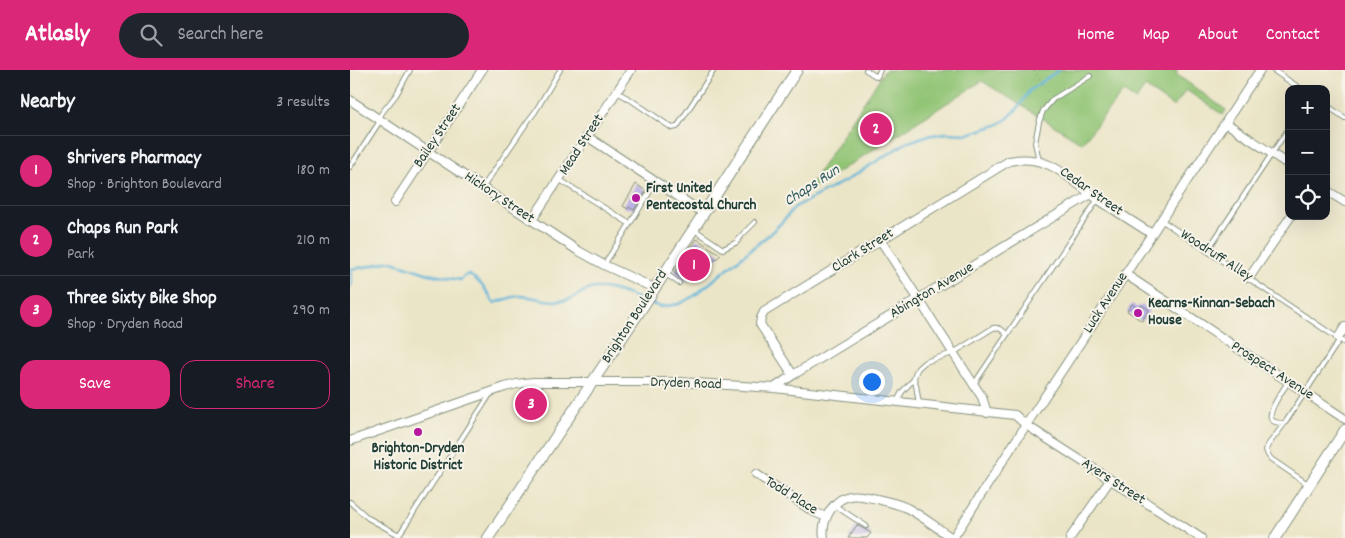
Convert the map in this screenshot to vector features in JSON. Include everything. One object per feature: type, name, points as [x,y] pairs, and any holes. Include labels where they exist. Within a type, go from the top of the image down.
[{"type":"street","name":"Bailey Street","points":[[395,202],[482,70]]},
{"type":"street","name":"Mead Street","points":[[532,220],[631,70]]},
{"type":"street","name":"Brighton Boulevard","points":[[488,538],[640,311],[797,70]]},
{"type":"street","name":"Luck Avenue","points":[[952,538],[1260,70]]},
{"type":"street","name":"Hickory Street","points":[[350,100],[577,250],[652,292]]},
{"type":"street","points":[[1226,122],[1285,162]]},
{"type":"street","points":[[588,137],[703,213]]},
{"type":"street","name":"Cedar Street","points":[[1027,159],[1039,160],[1054,166],[1098,199],[1152,234]]},
{"type":"street","name":"Clark Street","points":[[793,375],[760,324],[764,312],[981,180],[1003,164],[1010,161],[1027,159]]},
{"type":"street","points":[[1330,193],[1345,202]]},
{"type":"street","name":"Abington Avenue","points":[[774,388],[1091,194]]},
{"type":"street","points":[[1249,278],[1288,220]]},
{"type":"street","points":[[881,241],[982,397],[987,413]]},
{"type":"street","name":"Prospect Avenue","points":[[1125,274],[1345,419]]},
{"type":"street","points":[[1339,339],[1345,327]]},
{"type":"street","name":"Dryden Road","points":[[350,441],[492,392],[517,384],[533,382],[679,382],[774,388],[1016,415],[1026,425]]},
{"type":"street","name":"Ayers Street","points":[[1026,425],[1201,538]]},
{"type":"street","points":[[1274,538],[1345,430]]},
{"type":"street","name":"Todd Place","points":[[756,474],[814,512],[826,517]]},
{"type":"street","points":[[1070,538],[1110,480]]},
{"type":"street","points":[[824,538],[823,531],[826,517],[834,505],[842,498],[861,495],[898,504],[952,538]]},
{"type":"lane","points":[[350,167],[378,124],[381,114],[396,95],[410,70]]},
{"type":"lane","points":[[483,187],[535,112],[560,70]]},
{"type":"lane","points":[[616,92],[672,128],[677,127],[714,70]]},
{"type":"lane","points":[[866,70],[877,77],[880,70]]},
{"type":"lane","points":[[1273,70],[1295,85]]},
{"type":"lane","points":[[1039,160],[1035,143],[1043,111],[1053,99],[1090,76]]},
{"type":"lane","points":[[1330,108],[1345,118]]},
{"type":"lane","points":[[1206,251],[1288,130]]},
{"type":"lane","points":[[560,180],[630,224]]},
{"type":"lane","points":[[604,265],[656,182]]},
{"type":"lane","points":[[974,385],[1098,199]]},
{"type":"lane","name":"Woodruff Alley","points":[[1161,220],[1345,343]]},
{"type":"lane","points":[[693,229],[723,249],[737,242],[755,222]]},
{"type":"lane","points":[[664,273],[679,282]]},
{"type":"lane","points":[[896,402],[914,379],[918,368],[925,362],[954,353],[993,328],[1003,330],[1007,335]]},
{"type":"lane","points":[[1310,484],[1272,459],[1266,450],[1339,339]]},
{"type":"lane","points":[[914,379],[920,405]]},
{"type":"lane","points":[[1285,423],[1274,422],[1270,419],[1270,415],[1288,382]]},
{"type":"lane","points":[[350,502],[368,518],[398,536],[492,392]]},
{"type":"lane","points":[[834,505],[866,526]]},
{"type":"path","points":[[1035,71],[1046,90]]},
{"type":"green space","points":[[885,70],[1178,70],[1176,74],[1226,110],[1223,115],[1186,90],[1174,107],[1145,87],[1136,100],[1123,92],[1082,143],[982,81],[805,193]]},
{"type":"building","name":"First United Pentecostal Church","points":[[636,184],[646,191],[634,210],[629,207],[628,209],[623,206]]},
{"type":"building","points":[[697,239],[721,255],[687,281],[674,273]]},
{"type":"building","name":"Kearns-Kinnan-Sebach House","points":[[1132,304],[1137,308],[1142,305],[1149,310],[1142,321],[1127,311]]},
{"type":"building","points":[[532,395],[538,404],[536,405],[539,411],[532,415],[523,400]]},
{"type":"building","points":[[857,525],[871,533],[867,538],[848,538]]},
{"type":"waterway","name":"Chaps Run","points":[[648,302],[660,307],[679,304],[694,296],[771,233],[795,207],[845,181],[906,143],[926,136],[946,133],[968,134],[997,125],[1007,119],[1017,109],[1030,90],[1059,70]]},
{"type":"waterway","name":"Chaps Run","points":[[350,287],[352,283],[351,269],[390,261],[429,274],[460,280],[468,274],[483,287],[494,303],[520,296],[549,301],[563,301],[593,288],[615,290],[643,300]]},
{"type":"place","name":"Chaps Run Park","points":[[876,129]]},
{"type":"place","name":"First United Pentecostal Church","points":[[636,198]]},
{"type":"place","name":"Shrivers Pharmacy","points":[[694,265]]},
{"type":"place","name":"Kearns-Kinnan-Sebach House","points":[[1138,313]]},
{"type":"place","name":"Three Sixty Bike Shop","points":[[531,404]]},
{"type":"place","name":"Brighton-Dryden Historic District","points":[[418,432]]}]
